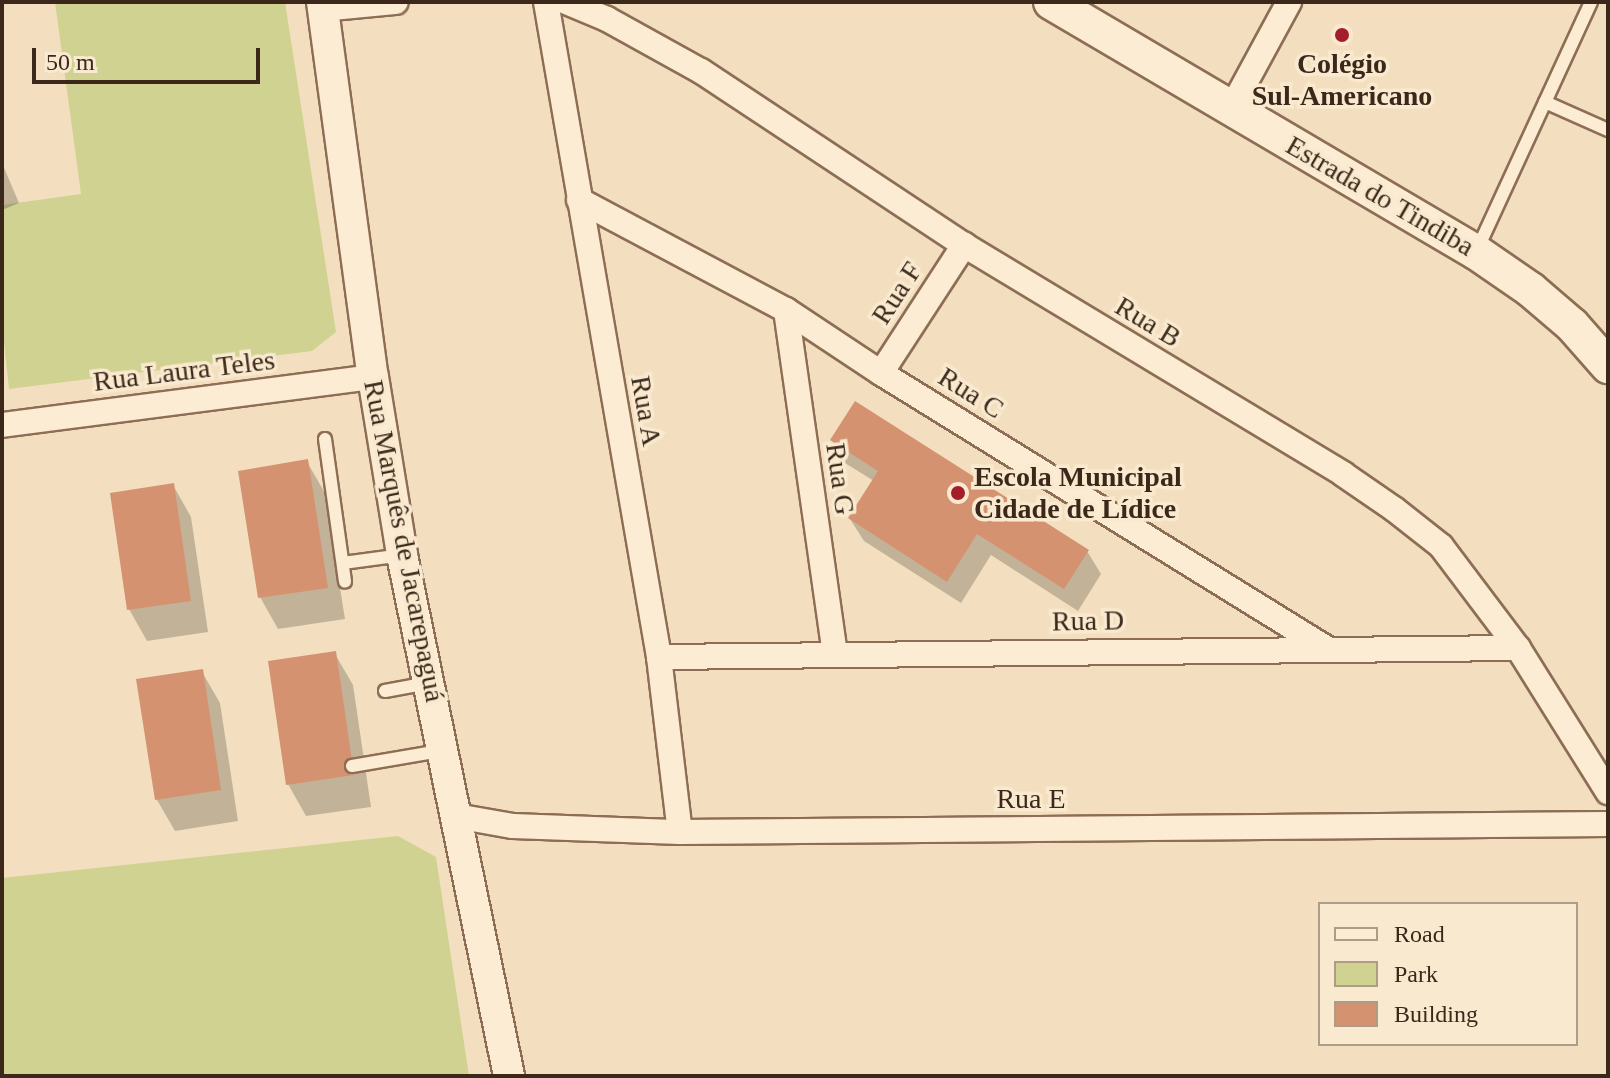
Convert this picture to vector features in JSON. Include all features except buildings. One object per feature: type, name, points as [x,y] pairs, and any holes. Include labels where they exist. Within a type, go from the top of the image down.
[{"type":"main road","name":"Estrada do Tindiba","points":[[1051,2],[1476,252],[1531,290],[1572,325],[1608,366]]},
{"type":"street","points":[[322,5],[396,2]]},
{"type":"street","name":"Rua A","points":[[546,2],[659,657],[680,832]]},
{"type":"street","name":"Rua B","points":[[566,2],[607,19],[701,71],[964,245],[1343,474],[1394,509],[1441,546],[1518,648],[1608,792]]},
{"type":"street","points":[[1231,109],[1289,2]]},
{"type":"street","name":"Rua Marquês de Jacarepaguá","points":[[322,5],[373,377],[402,555],[431,683],[509,1076]]},
{"type":"street","name":"Rua C","points":[[579,200],[786,310],[881,373],[1326,648]]},
{"type":"street","name":"Rua F","points":[[881,373],[964,245]]},
{"type":"street","name":"Rua G","points":[[786,310],[835,655]]},
{"type":"street","name":"Rua Laura Teles","points":[[2,425],[373,377]]},
{"type":"street","name":"Rua D","points":[[659,657],[1518,648]]},
{"type":"street","name":"Rua E","points":[[456,816],[513,826],[680,832],[1608,824]]},
{"type":"lane","points":[[1476,252],[1591,2]]},
{"type":"lane","points":[[1545,102],[1608,130]]},
{"type":"lane","points":[[325,439],[345,582]]},
{"type":"lane","points":[[343,563],[402,555]]},
{"type":"lane","points":[[385,691],[431,683]]},
{"type":"lane","points":[[352,766],[443,751]]},
{"type":"green space","points":[[55,2],[285,2],[336,332],[312,351],[9,389],[2,324],[2,205],[81,194]]},
{"type":"green space","points":[[398,836],[436,857],[469,1076],[2,1076],[2,878]]},
{"type":"place","name":"Colégio Sul-Americano","points":[[1342,35]]},
{"type":"place","name":"Escola Municipal Cidade de Lídice","points":[[958,493]]}]
